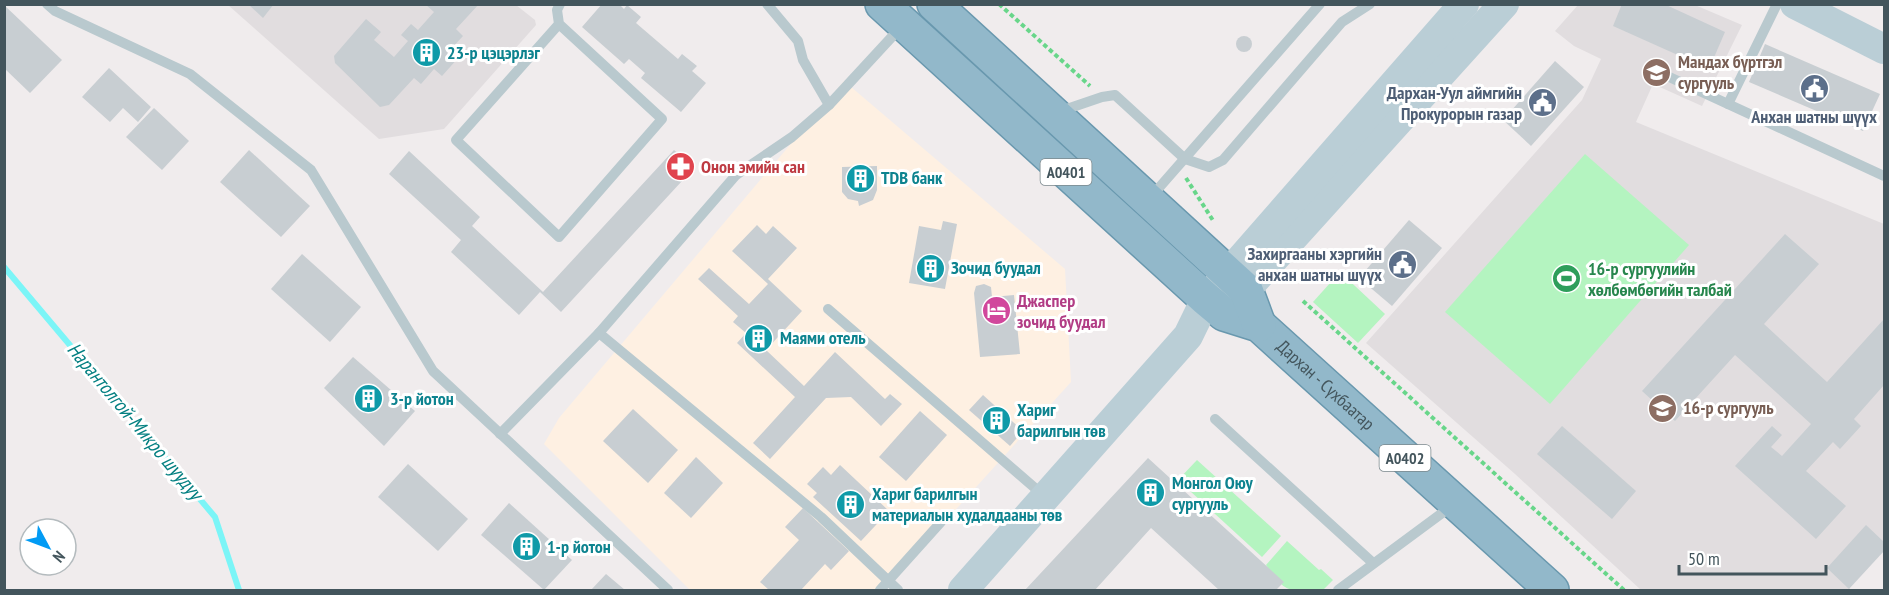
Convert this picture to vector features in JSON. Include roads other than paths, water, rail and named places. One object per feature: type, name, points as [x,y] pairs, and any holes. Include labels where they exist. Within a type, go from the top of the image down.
[{"type":"highway","name":"A0401","points":[[934,4],[1237,282],[1258,325]]},
{"type":"highway","name":"A0401","points":[[893,14],[1215,306],[1258,325]]},
{"type":"highway","name":"Дархан - Сүхбаатар","points":[[1258,325],[1552,591]]},
{"type":"main road","points":[[1237,282],[1464,4]]},
{"type":"main road","points":[[963,591],[1237,282],[1504,4]]},
{"type":"main road","points":[[1795,4],[1884,49]]},
{"type":"lane","points":[[47,4],[55,11],[190,74],[311,170],[433,370],[668,591]]},
{"type":"lane","points":[[559,24],[456,140],[559,237],[662,119],[559,24],[557,10],[560,4]]},
{"type":"lane","points":[[767,4],[798,41],[803,60],[829,105]]},
{"type":"lane","points":[[1148,200],[1320,4]]},
{"type":"lane","points":[[1053,114],[1101,97],[1115,95],[1185,159],[1209,167],[1222,160],[1342,22],[1370,4]]},
{"type":"lane","points":[[1728,104],[1777,4]]},
{"type":"lane","points":[[500,434],[599,333],[736,175],[792,137],[829,105],[893,14]]},
{"type":"lane","points":[[1665,75],[1884,176]]},
{"type":"lane","points":[[828,309],[1045,497]]},
{"type":"lane","points":[[599,333],[821,517],[898,591]]},
{"type":"lane","points":[[1215,419],[1373,563]]},
{"type":"lane","points":[[1338,591],[1455,503]]},
{"type":"lane","points":[[880,591],[941,522]]},
{"type":"waterway","name":"Нарантолгой-Микро шуудуу","points":[[4,267],[215,517],[239,590]]},
{"type":"place","name":"23-р цэцэрлэг","points":[[426,53]]},
{"type":"place","name":"Мандах бүртгэл сургууль","points":[[1657,72]]},
{"type":"place","name":"Анхан шатны шүүх","points":[[1814,88]]},
{"type":"place","name":"Дархан-Уул аймгийн Прокурорын газар","points":[[1543,103]]},
{"type":"place","name":"Онон эмийн сан","points":[[680,167]]},
{"type":"place","name":"TDB банк","points":[[860,178]]},
{"type":"place","name":"Захиргааны хэргийн анхан шатны шүүх","points":[[1403,264]]},
{"type":"place","name":"Зочид буудал","points":[[930,268]]},
{"type":"place","name":"16-р сургуулийн хөлбөмбөгийн талбай","points":[[1567,279]]},
{"type":"place","name":"Джаспер зочид буудал","points":[[996,311]]},
{"type":"place","name":"Маями отель","points":[[759,338]]},
{"type":"place","name":"3-р йотон","points":[[369,399]]},
{"type":"place","name":"16-р сургууль","points":[[1662,408]]},
{"type":"place","name":"Хариг барилгын төв","points":[[996,420]]},
{"type":"place","name":"Монгол Оюу сургууль","points":[[1151,493]]},
{"type":"place","name":"Хариг барилгын материалын худалдааны төв","points":[[851,504]]},
{"type":"place","name":"1-р йотон","points":[[526,547]]}]
